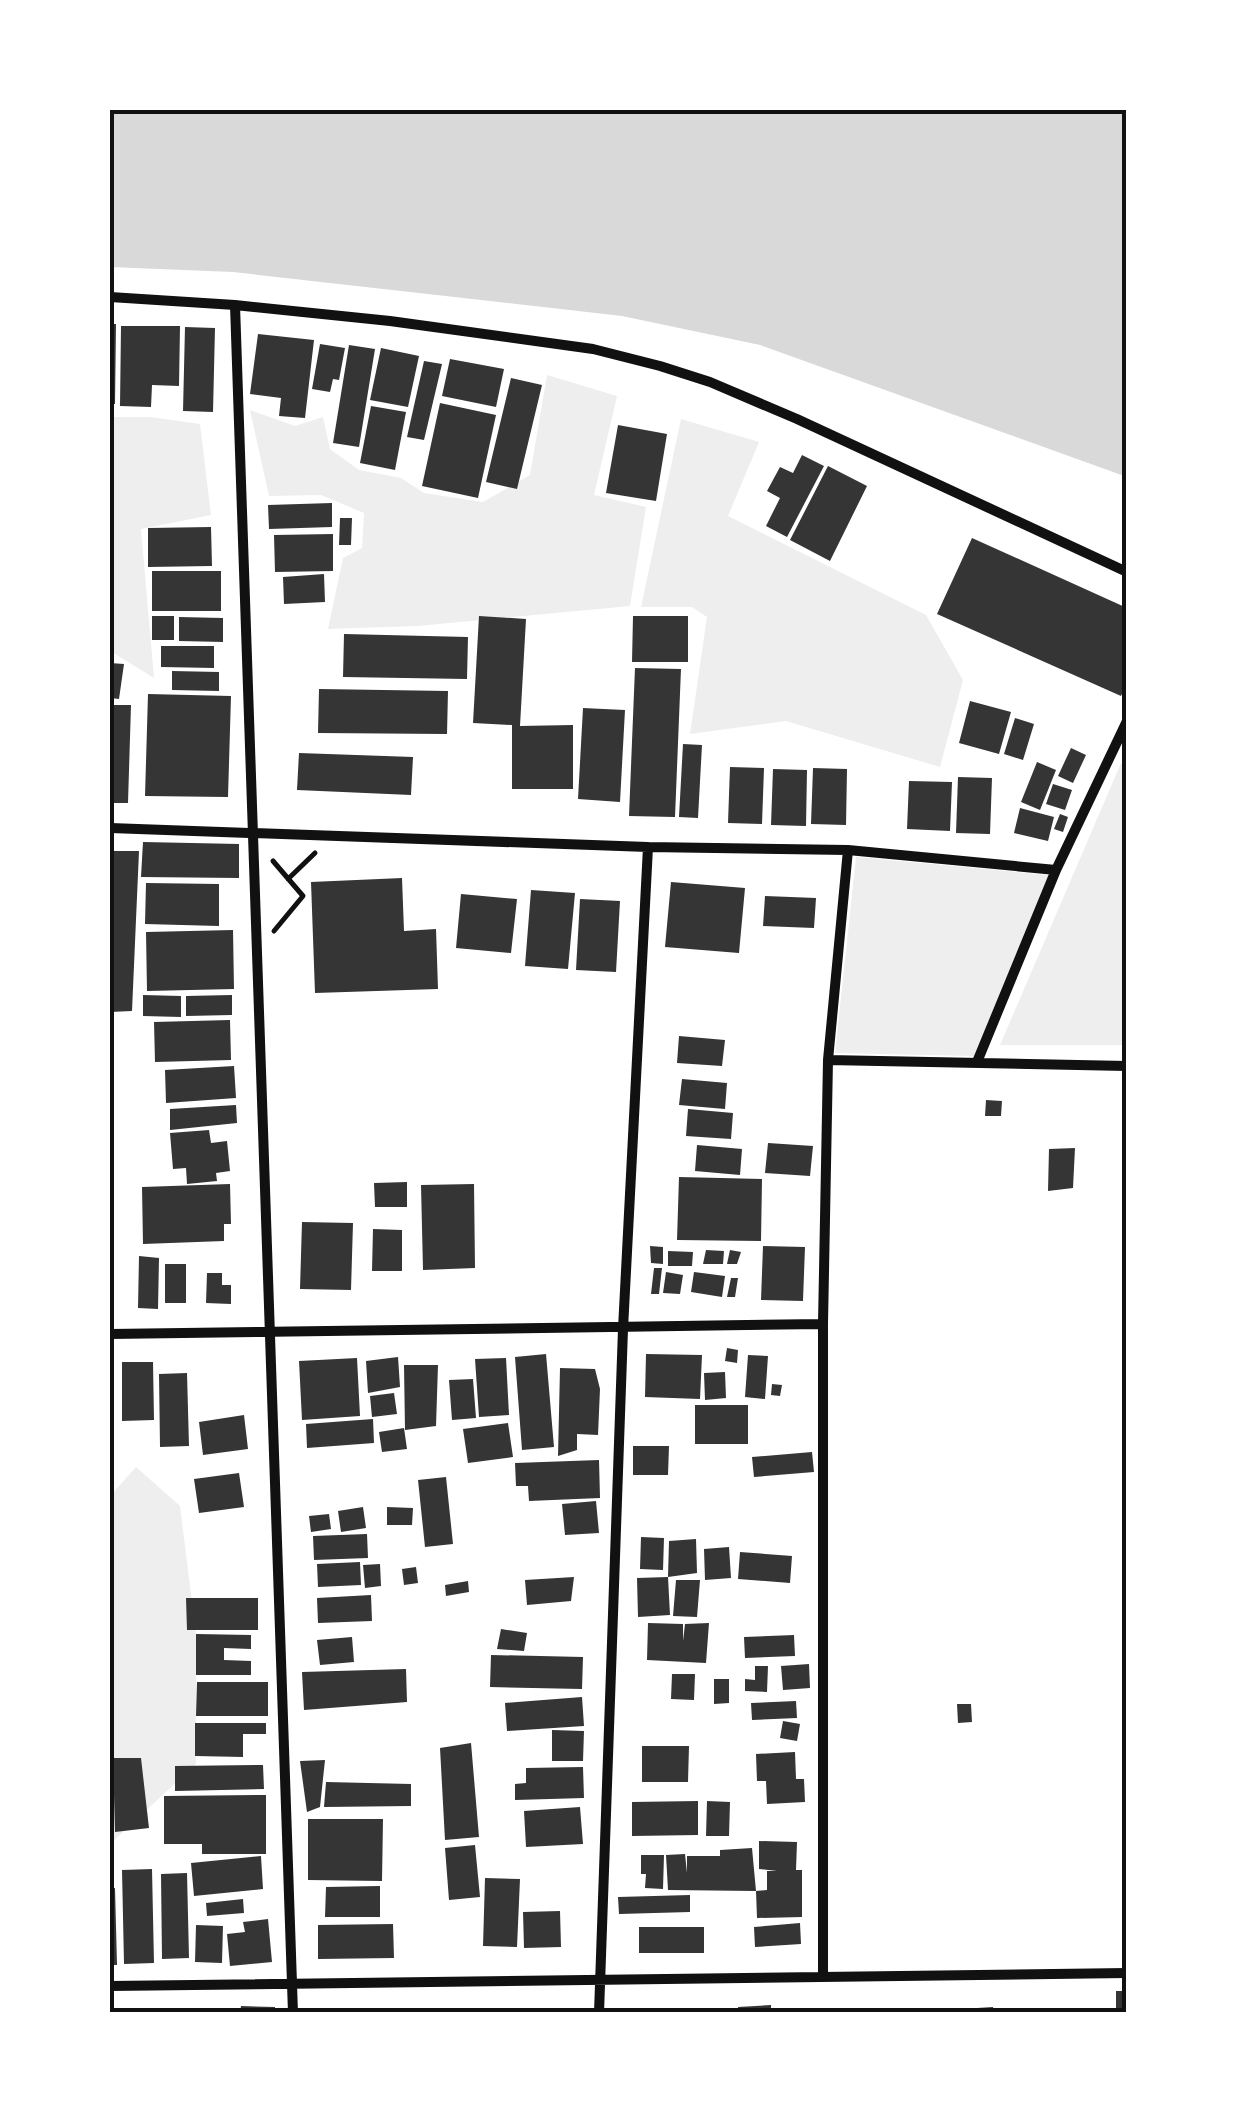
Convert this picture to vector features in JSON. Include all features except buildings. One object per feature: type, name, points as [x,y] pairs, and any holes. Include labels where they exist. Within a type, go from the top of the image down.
[{"type":"street","points":[[110,297],[390,321],[575,347],[660,366],[710,382],[797,420],[1127,572]]},
{"type":"street","points":[[235,305],[256,831],[293,2013]]},
{"type":"street","points":[[978,1062],[1056,870],[1127,721]]},
{"type":"street","points":[[110,828],[848,850],[1056,870]]},
{"type":"street","points":[[599,2013],[623,1329],[648,847]]},
{"type":"street","points":[[823,1976],[823,1324],[828,1060],[848,850]]},
{"type":"street","points":[[828,1060],[1127,1066]]},
{"type":"street","points":[[110,1334],[823,1324]]},
{"type":"street","points":[[110,1986],[1127,1973]]},
{"type":"path","points":[[288,878],[315,853]]},
{"type":"path","points":[[272,934],[302,896],[274,861]]},
{"type":"shaded area","points":[[110,110],[1127,110],[1127,477],[760,345],[622,316],[233,272],[110,267]]},
{"type":"shaded area","points":[[547,375],[617,396],[594,495],[646,507],[630,606],[418,626],[328,629],[343,558],[362,548],[364,513],[321,495],[269,496],[250,410],[295,426],[323,417],[330,449],[359,470],[401,478],[424,493],[483,502],[530,475]]},
{"type":"shaded area","points":[[110,417],[150,417],[200,424],[211,515],[141,529],[154,678],[110,651]]},
{"type":"shaded area","points":[[681,419],[759,442],[728,516],[926,615],[963,680],[940,767],[786,721],[690,734],[707,617],[692,607],[641,607]]},
{"type":"shaded area","points":[[1121,763],[1127,766],[1127,1045],[1000,1045]]},
{"type":"shaded area","points":[[856,857],[1049,875],[974,1056],[835,1053]]},
{"type":"shaded area","points":[[136,1467],[180,1506],[196,1634],[196,1764],[110,1844],[110,1496]]}]
